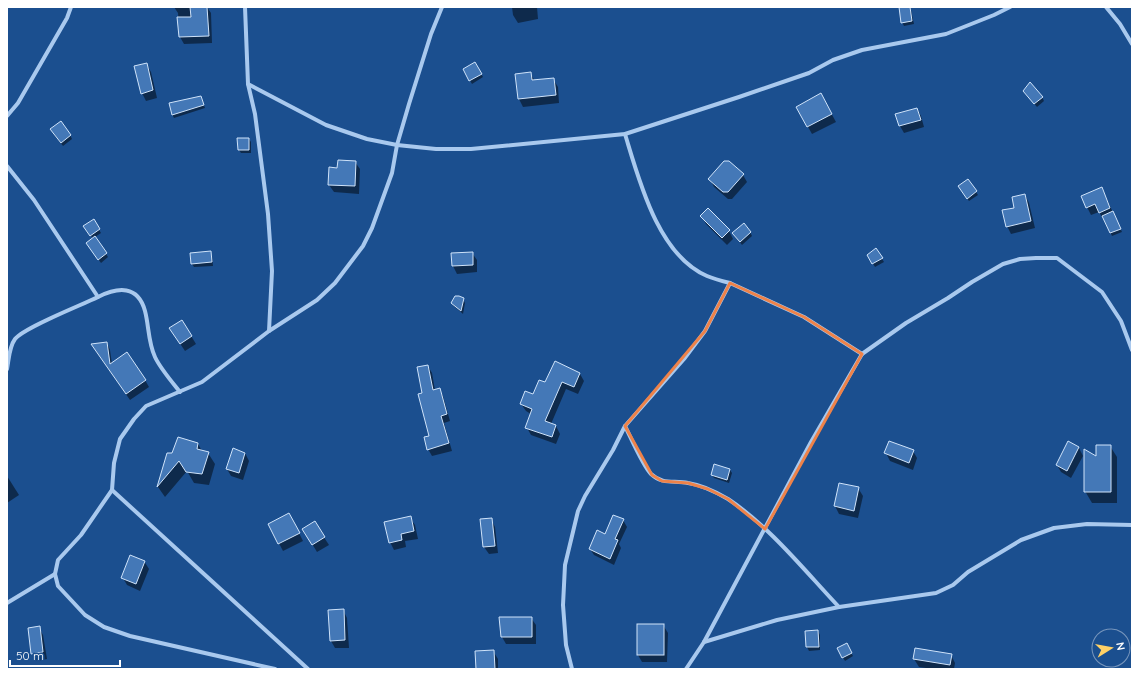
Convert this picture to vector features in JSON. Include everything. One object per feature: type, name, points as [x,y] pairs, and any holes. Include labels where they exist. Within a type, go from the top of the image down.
[{"type":"street","points":[[7,116],[18,103],[72,7]]},
{"type":"street","points":[[245,7],[248,84],[258,137],[268,214],[272,271],[269,331]]},
{"type":"street","points":[[275,669],[130,636],[104,627],[85,615],[58,586],[55,574],[58,560],[81,535],[112,490],[114,463],[120,439],[134,419],[146,406],[202,382],[269,331],[317,300],[335,283],[363,246],[372,228],[392,173],[397,145],[431,34],[442,7]]},
{"type":"street","points":[[248,84],[326,125],[367,139],[397,145],[436,149],[471,150],[625,134],[809,73],[833,60],[862,50],[946,34],[1010,7]]},
{"type":"street","points":[[1106,7],[1120,24],[1132,44]]},
{"type":"street","points":[[625,134],[646,202],[658,224],[678,254],[691,266],[706,276],[730,283],[804,317],[862,354]]},
{"type":"street","points":[[7,166],[34,200],[98,297]]},
{"type":"street","points":[[686,669],[704,642],[811,442],[862,354],[906,323],[1003,264],[1020,259],[1036,258],[1057,258],[1102,292],[1121,321],[1132,350]]},
{"type":"street","points":[[572,669],[566,645],[564,613],[565,565],[578,511],[625,426],[684,359],[705,331],[730,283]]},
{"type":"street","points":[[7,369],[12,346],[16,338],[28,330],[109,291],[120,289],[132,292],[140,300],[145,311],[150,342],[155,358],[180,392]]},
{"type":"street","points":[[625,426],[646,468],[652,475],[662,481],[688,483],[708,489],[728,499],[765,529],[839,607]]},
{"type":"street","points":[[112,490],[308,669]]},
{"type":"street","points":[[704,642],[777,620],[839,607],[936,593],[952,585],[968,572],[1021,540],[1054,528],[1086,524],[1132,526]]},
{"type":"street","points":[[7,603],[55,574]]},
{"type":"highlighted area","points":[[730,283],[804,317],[862,354],[765,529],[728,499],[708,489],[688,483],[662,481],[652,475],[625,426],[705,331]]},
{"type":"building","points":[[190,7],[207,7],[209,36],[179,37],[177,17],[191,17]]},
{"type":"building","points":[[899,7],[910,7],[912,21],[901,23]]},
{"type":"building","points":[[475,62],[482,74],[469,81],[463,69]]},
{"type":"building","points":[[147,63],[153,90],[141,94],[134,66]]},
{"type":"building","points":[[531,72],[532,80],[554,78],[556,95],[518,99],[515,74]]},
{"type":"building","points":[[1030,82],[1043,97],[1034,104],[1023,91]]},
{"type":"building","points":[[821,93],[832,114],[807,127],[796,107]]},
{"type":"building","points":[[201,96],[204,105],[172,115],[169,103]]},
{"type":"building","points":[[917,108],[921,120],[899,126],[895,114]]},
{"type":"building","points":[[61,121],[71,135],[61,143],[50,129]]},
{"type":"building","points":[[237,138],[249,138],[249,150],[238,150]]},
{"type":"building","points":[[338,160],[356,161],[355,186],[328,185],[329,167],[337,168]]},
{"type":"building","points":[[724,161],[729,161],[744,174],[728,192],[723,192],[708,179]]},
{"type":"building","points":[[968,179],[977,191],[967,199],[958,186]]},
{"type":"building","points":[[1102,187],[1110,208],[1099,213],[1095,204],[1086,208],[1081,196]]},
{"type":"building","points":[[1025,194],[1031,221],[1006,227],[1002,210],[1014,208],[1012,197]]},
{"type":"building","points":[[708,208],[730,230],[722,238],[700,216]]},
{"type":"building","points":[[1113,211],[1121,229],[1110,233],[1102,216]]},
{"type":"building","points":[[94,219],[100,229],[90,236],[83,226]]},
{"type":"building","points":[[744,223],[751,232],[740,242],[732,233]]},
{"type":"building","points":[[95,236],[107,253],[98,260],[86,243]]},
{"type":"building","points":[[876,248],[883,258],[872,264],[867,255]]},
{"type":"building","points":[[211,251],[212,262],[191,264],[190,253]]},
{"type":"building","points":[[473,252],[473,265],[452,266],[451,253]]},
{"type":"building","points":[[455,296],[464,298],[461,311],[451,303]]},
{"type":"building","points":[[182,320],[192,336],[180,344],[169,328]]},
{"type":"building","points":[[107,342],[110,364],[127,352],[146,380],[126,394],[91,344]]},
{"type":"building","points":[[555,361],[580,373],[574,387],[562,382],[545,421],[556,425],[552,437],[525,428],[532,409],[520,404],[525,391],[533,394],[539,380],[545,382]]},
{"type":"building","points":[[428,365],[433,390],[440,388],[447,414],[441,416],[449,443],[427,450],[424,437],[429,436],[418,394],[422,393],[417,367]]},
{"type":"building","points":[[178,437],[198,443],[197,449],[209,452],[202,474],[186,472],[179,461],[157,487],[167,453],[172,453]]},
{"type":"building","points":[[889,441],[914,450],[909,463],[884,453]]},
{"type":"building","points":[[1068,441],[1079,447],[1067,471],[1056,465]]},
{"type":"building","points":[[1096,445],[1111,445],[1111,492],[1084,492],[1084,449],[1096,456]]},
{"type":"building","points":[[233,448],[245,453],[239,473],[226,469]]},
{"type":"building","points":[[714,464],[730,469],[727,480],[711,475]]},
{"type":"building","points":[[839,483],[859,487],[854,511],[834,506]]},
{"type":"building","points":[[289,513],[300,533],[278,544],[268,524]]},
{"type":"building","points":[[613,515],[624,519],[615,539],[618,540],[610,559],[589,549],[597,530],[605,534]]},
{"type":"building","points":[[411,516],[414,531],[401,534],[402,540],[389,543],[384,522]]},
{"type":"building","points":[[492,518],[495,546],[483,547],[480,519]]},
{"type":"building","points":[[315,521],[325,537],[312,545],[302,529]]},
{"type":"building","points":[[130,555],[145,561],[136,584],[121,578]]},
{"type":"building","points":[[344,609],[345,640],[330,641],[328,610]]},
{"type":"building","points":[[499,617],[532,617],[532,637],[501,637]]},
{"type":"building","points":[[637,624],[664,624],[664,655],[637,655]]},
{"type":"building","points":[[40,626],[43,652],[31,654],[28,628]]},
{"type":"building","points":[[818,630],[819,647],[806,647],[805,631]]},
{"type":"building","points":[[847,643],[852,653],[842,658],[837,648]]},
{"type":"building","points":[[915,648],[952,654],[950,665],[913,659]]},
{"type":"building","points":[[494,650],[495,669],[476,669],[475,651]]}]
